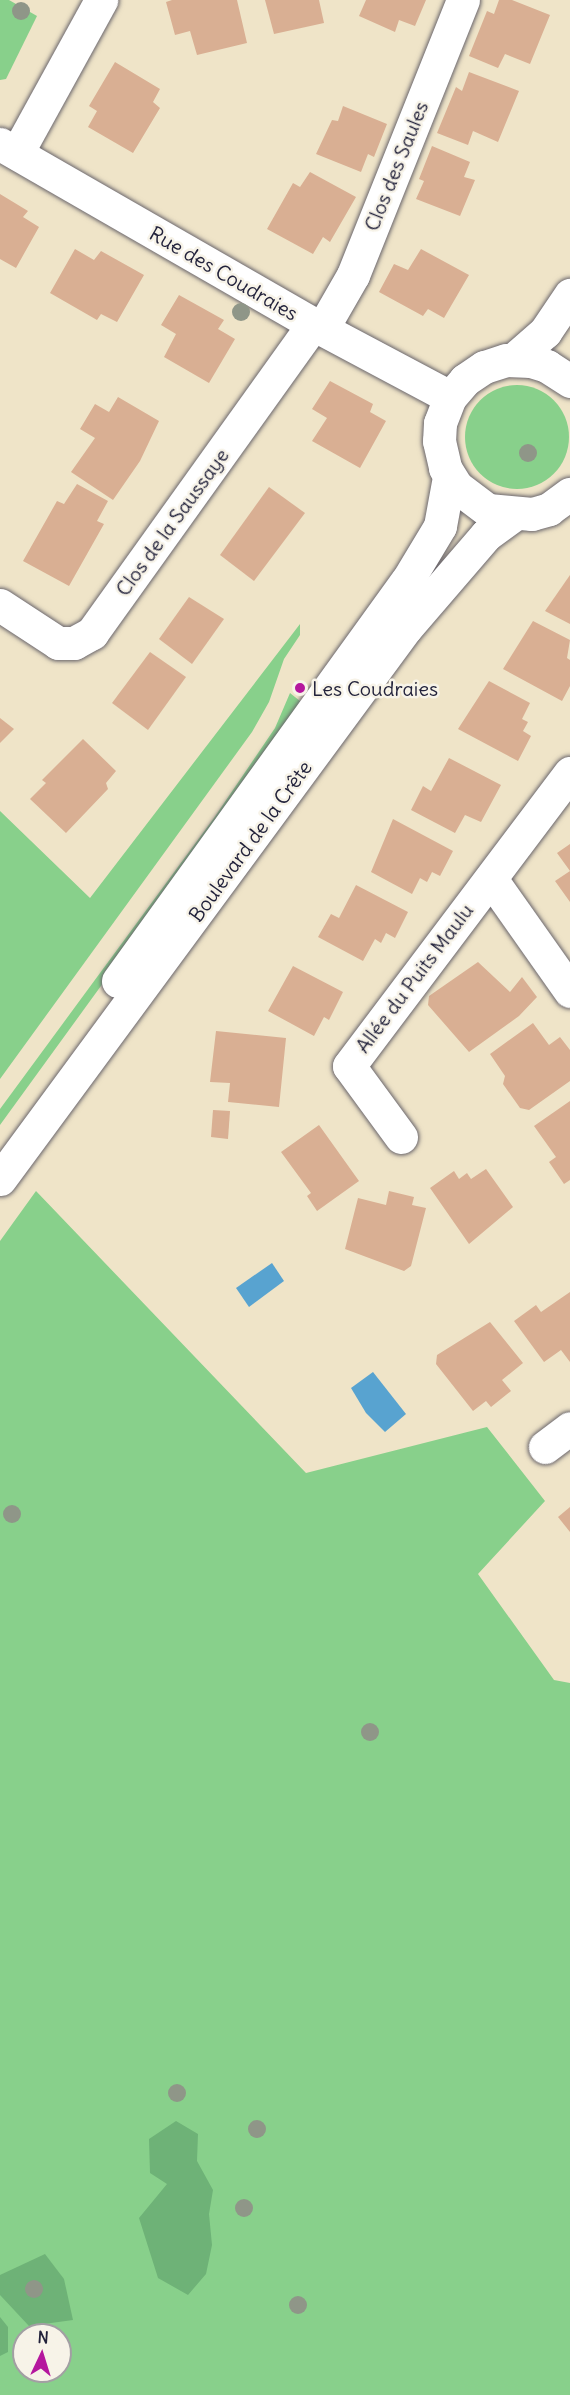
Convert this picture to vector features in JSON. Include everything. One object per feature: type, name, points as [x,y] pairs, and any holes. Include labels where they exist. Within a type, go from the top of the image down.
[{"type":"street","points":[[9,149],[100,0]]},
{"type":"street","name":"Clos des Saules","points":[[317,326],[353,275],[463,0]]},
{"type":"street","name":"Rue des Coudraies","points":[[9,149],[317,326],[450,397]]},
{"type":"street","name":"Boulevard de la Crête","points":[[0,1142],[402,590],[440,526],[449,477],[439,441],[440,423],[450,397],[477,371],[513,360],[545,332],[570,295]]},
{"type":"street","name":"Clos de la Saussaye","points":[[0,605],[58,643],[74,643],[92,633],[317,326]]},
{"type":"street","name":"Boulevard de la Crête","points":[[513,360],[547,366],[570,381]]},
{"type":"street","name":"Boulevard de la Crête","points":[[449,477],[476,504],[514,515]]},
{"type":"street","name":"Boulevard de la Crête","points":[[0,1179],[406,628],[486,535],[514,515],[549,509],[570,494]]},
{"type":"street","name":"Allée du Puits Maulu","points":[[401,1137],[349,1066],[461,912],[491,879],[570,772]]},
{"type":"street","points":[[491,879],[570,991]]},
{"type":"green space","points":[[0,0],[9,0],[37,16],[6,79],[0,80]]},
{"type":"green space","points":[[517,385],[537,389],[554,400],[565,417],[569,437],[565,457],[554,474],[537,485],[517,489],[497,485],[480,474],[469,457],[465,437],[469,417],[480,400],[497,389]]},
{"type":"green space","points":[[300,624],[300,635],[284,659],[269,702],[252,732],[0,1079],[0,811],[90,898]]},
{"type":"green space","points":[[290,693],[305,705],[0,1125],[0,1109],[214,818],[275,728]]},
{"type":"green space","points":[[36,1191],[306,1473],[487,1427],[545,1501],[478,1574],[554,1680],[570,1683],[570,2395],[0,2395],[0,1241]]},
{"type":"green space","points":[[176,2121],[198,2134],[197,2161],[213,2190],[209,2214],[212,2245],[206,2274],[188,2295],[158,2278],[139,2218],[167,2184],[150,2173],[149,2139]]},
{"type":"green space","points":[[45,2254],[64,2279],[73,2320],[26,2323],[0,2295],[0,2275]]},
{"type":"green space","points":[[0,2317],[8,2327],[8,2352],[0,2356]]},
{"type":"water","points":[[272,1263],[284,1281],[249,1307],[236,1288]]},
{"type":"water","points":[[373,1372],[406,1414],[385,1432],[366,1413],[351,1388]]},
{"type":"building","points":[[172,0],[237,0],[247,43],[197,55],[190,31],[175,35],[166,2]]},
{"type":"building","points":[[265,0],[319,0],[324,23],[274,34]]},
{"type":"building","points":[[366,0],[426,0],[415,26],[399,20],[395,32],[359,16]]},
{"type":"building","points":[[499,0],[512,0],[550,15],[530,64],[505,54],[498,68],[469,56],[487,11],[494,14]]},
{"type":"building","points":[[115,62],[160,89],[153,102],[160,108],[133,153],[88,127],[97,111],[89,106]]},
{"type":"building","points":[[469,72],[519,91],[498,142],[473,131],[468,145],[437,133],[456,87],[462,91]]},
{"type":"building","points":[[343,106],[387,124],[374,157],[368,154],[361,172],[316,154],[332,120],[338,121]]},
{"type":"building","points":[[432,146],[470,162],[464,177],[475,180],[460,216],[416,199],[424,181],[419,179]]},
{"type":"building","points":[[310,172],[356,197],[330,242],[323,237],[313,254],[267,229],[293,183],[300,187]]},
{"type":"building","points":[[0,194],[28,211],[23,217],[39,227],[16,268],[0,259]]},
{"type":"building","points":[[75,249],[94,260],[101,251],[144,275],[117,322],[101,314],[97,320],[50,293]]},
{"type":"building","points":[[421,249],[469,275],[444,318],[428,309],[423,316],[379,292],[394,264],[408,270]]},
{"type":"building","points":[[179,295],[224,320],[218,329],[235,339],[209,383],[164,357],[176,334],[161,325]]},
{"type":"building","points":[[330,381],[373,404],[370,412],[386,421],[360,468],[312,441],[327,418],[312,409]]},
{"type":"building","points":[[118,397],[159,421],[140,461],[113,500],[71,472],[95,438],[80,429],[95,404],[109,412]]},
{"type":"building","points":[[77,484],[108,501],[97,521],[104,524],[69,586],[23,561],[57,501],[64,504]]},
{"type":"building","points":[[269,487],[305,513],[254,581],[220,555]]},
{"type":"building","points":[[570,575],[570,624],[545,611]]},
{"type":"building","points":[[189,597],[224,619],[192,664],[159,639]]},
{"type":"building","points":[[533,621],[570,640],[567,658],[570,660],[570,686],[562,701],[503,669]]},
{"type":"building","points":[[150,652],[186,677],[148,730],[112,703]]},
{"type":"building","points":[[489,681],[530,703],[522,719],[528,722],[523,731],[531,736],[518,761],[458,729]]},
{"type":"building","points":[[0,718],[14,729],[0,743]]},
{"type":"building","points":[[83,739],[116,771],[106,783],[108,789],[66,833],[30,799],[46,783],[42,780]]},
{"type":"building","points":[[449,758],[501,785],[481,822],[465,815],[455,833],[411,810],[423,786],[431,791]]},
{"type":"building","points":[[393,819],[453,851],[440,876],[432,872],[427,882],[420,878],[412,894],[371,872]]},
{"type":"building","points":[[570,844],[570,871],[557,853]]},
{"type":"building","points":[[570,871],[570,902],[555,881]]},
{"type":"building","points":[[356,885],[408,912],[395,938],[386,933],[381,943],[375,939],[363,961],[318,937],[331,914],[339,918]]},
{"type":"building","points":[[478,962],[510,992],[522,977],[537,997],[519,1016],[469,1052],[428,1005],[429,996]]},
{"type":"building","points":[[293,966],[343,992],[329,1020],[324,1017],[314,1036],[268,1011]]},
{"type":"building","points":[[533,1023],[549,1045],[560,1037],[570,1050],[570,1081],[529,1110],[520,1108],[503,1084],[505,1076],[490,1054]]},
{"type":"building","points":[[216,1031],[286,1038],[279,1107],[228,1102],[230,1083],[210,1082]]},
{"type":"building","points":[[570,1101],[570,1180],[564,1184],[549,1162],[556,1157],[534,1126]]},
{"type":"building","points":[[213,1110],[230,1111],[228,1139],[211,1137]]},
{"type":"building","points":[[319,1125],[359,1181],[317,1211],[307,1196],[311,1193],[281,1152]]},
{"type":"building","points":[[486,1169],[513,1207],[469,1244],[430,1188],[454,1171],[459,1179],[467,1173],[471,1179]]},
{"type":"building","points":[[389,1191],[414,1197],[412,1205],[426,1208],[411,1266],[404,1271],[345,1249],[358,1198],[386,1205]]},
{"type":"building","points":[[570,1292],[570,1362],[561,1350],[544,1362],[514,1321],[536,1305],[541,1312]]},
{"type":"building","points":[[490,1322],[523,1363],[502,1380],[511,1391],[491,1407],[486,1401],[473,1411],[436,1364],[437,1355]]},
{"type":"building","points":[[570,1507],[570,1532],[558,1517]]},
{"type":"place","name":"Les Coudraies","points":[[300,688]]}]
